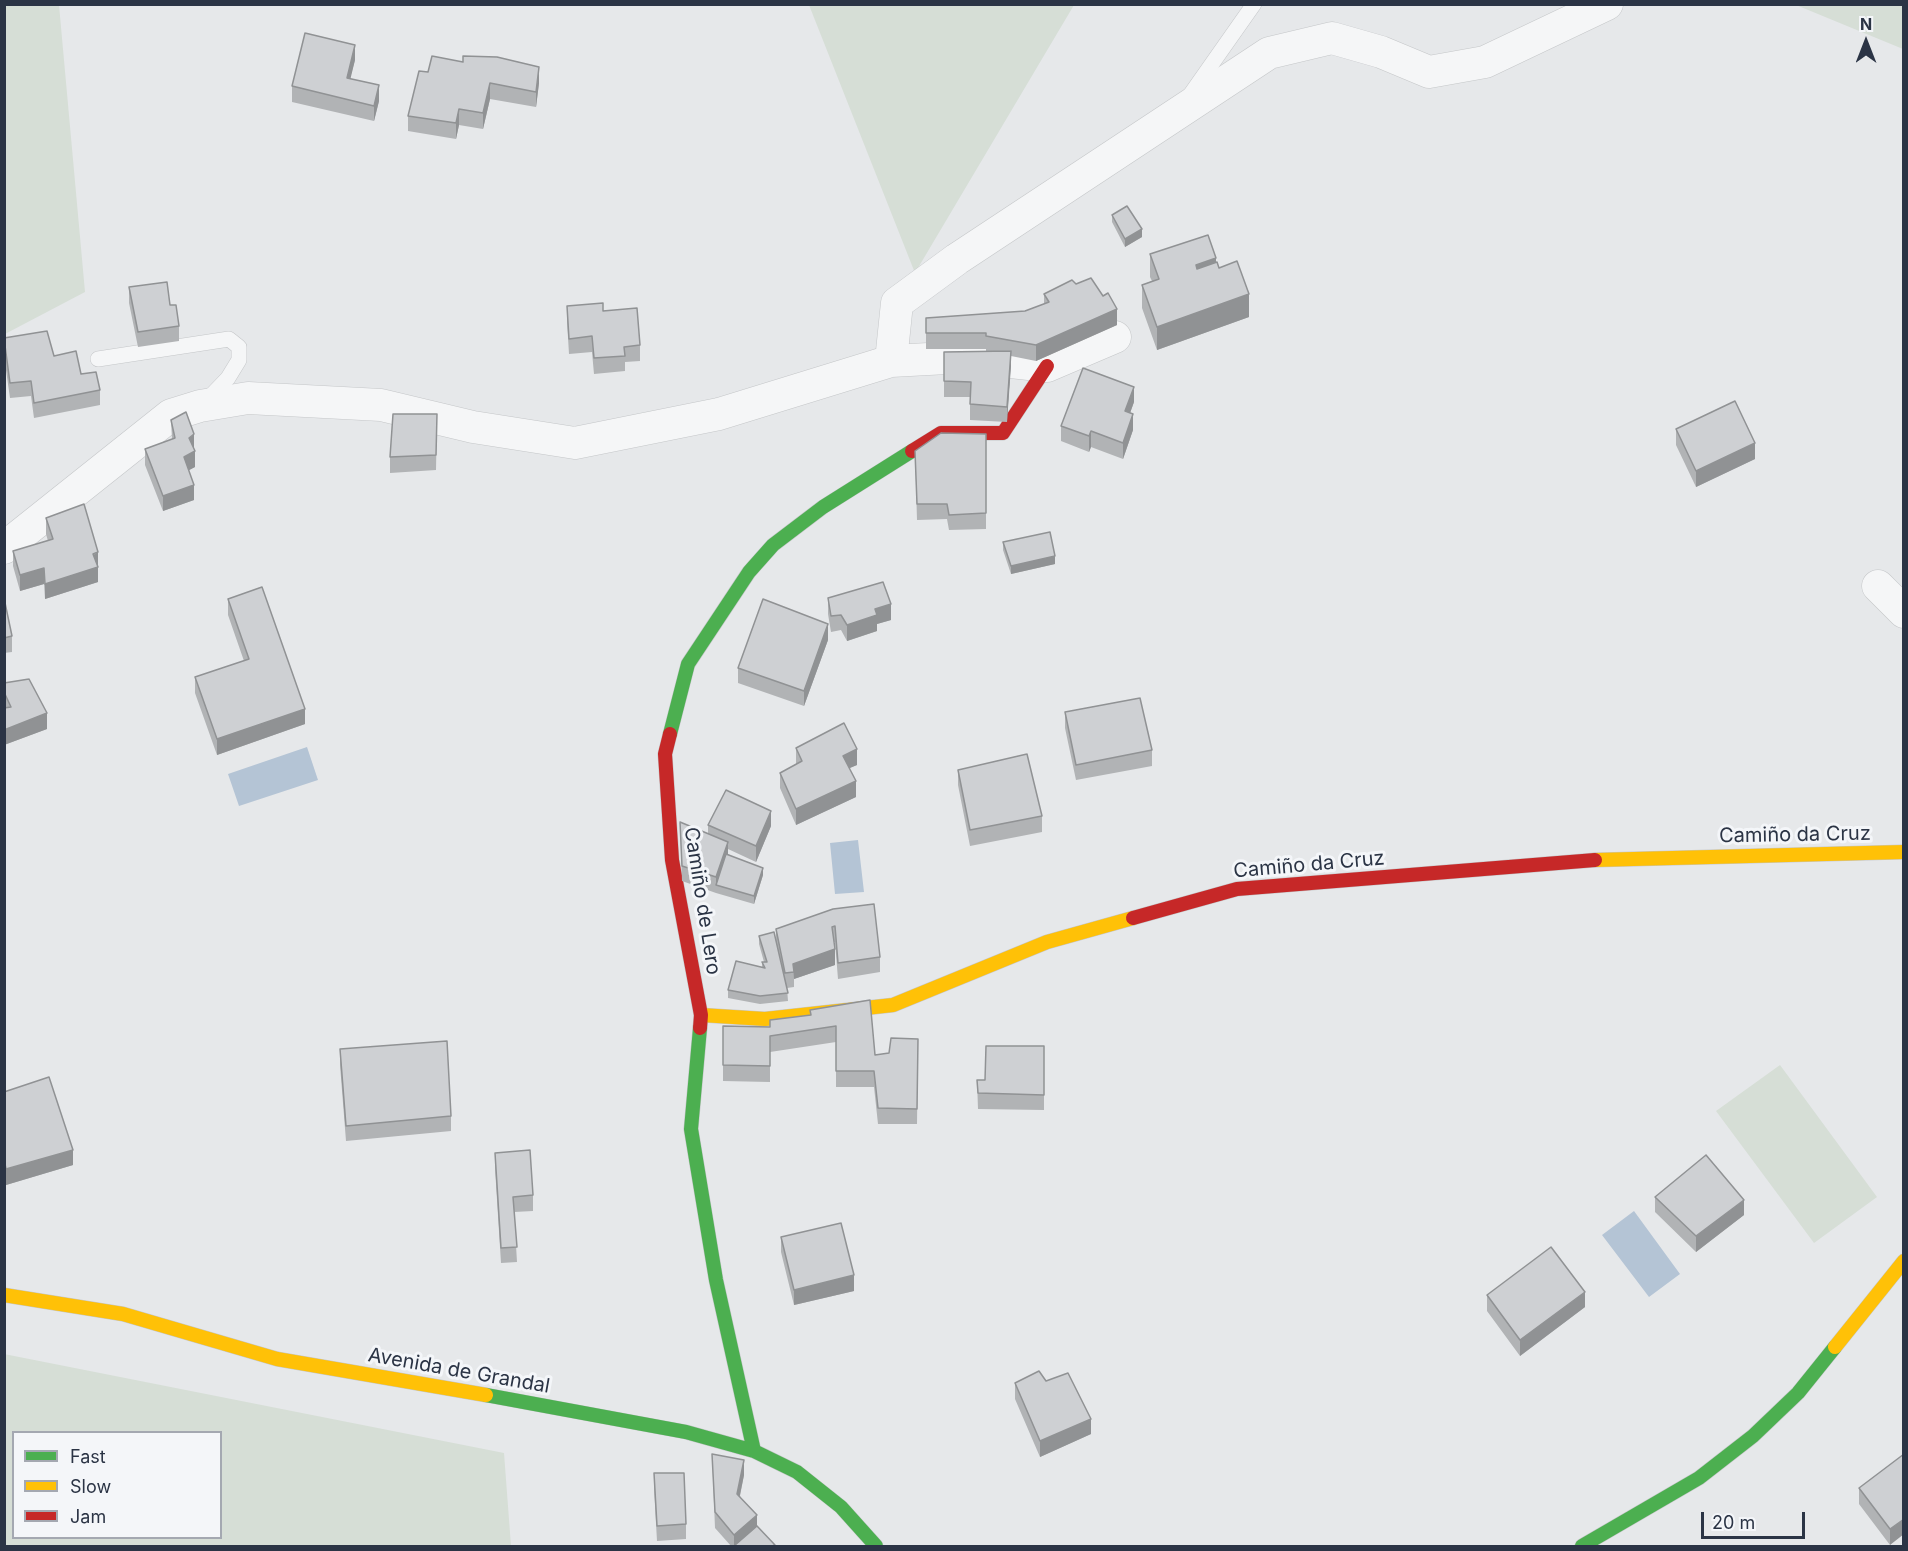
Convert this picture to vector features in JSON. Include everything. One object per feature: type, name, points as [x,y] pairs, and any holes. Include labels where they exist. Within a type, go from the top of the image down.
[{"type":"street","points":[[891,362],[897,303],[957,259],[1269,53],[1332,38],[1381,52],[1430,72],[1485,62],[1607,4]]},
{"type":"street","points":[[4,548],[171,415],[201,406],[248,398],[381,405],[473,427],[574,444],[719,414],[891,362],[966,357],[1047,366],[1115,337]]},
{"type":"street","name":"Camiño de Lero","points":[[754,1451],[716,1280],[691,1129],[702,1015],[672,860],[665,754],[688,664],[748,572],[773,545],[823,507],[942,432],[1003,432],[1047,366]]},
{"type":"street","points":[[1878,586],[1904,612]]},
{"type":"street","name":"Camiño da Cruz","points":[[702,1015],[765,1019],[893,1005],[1047,942],[1237,889],[1621,858],[1904,852]]},
{"type":"street","points":[[1582,1546],[1699,1478],[1753,1436],[1798,1393],[1904,1261]]},
{"type":"street","name":"Avenida de Grandal","points":[[4,1295],[123,1314],[277,1359],[615,1417],[686,1432],[754,1451],[797,1472],[841,1506],[876,1546]]},
{"type":"lane","points":[[1177,114],[1254,4]]},
{"type":"lane","points":[[98,359],[229,339],[239,347],[239,360],[228,378],[201,406]]},
{"type":"shaded area","points":[[5,4],[59,5],[85,292],[5,334]]},
{"type":"shaded area","points":[[809,5],[1074,5],[915,273]]},
{"type":"shaded area","points":[[1796,5],[1903,5],[1903,49]]},
{"type":"shaded area","points":[[1780,1065],[1877,1197],[1814,1243],[1716,1111]]},
{"type":"shaded area","points":[[4,1354],[504,1453],[511,1546],[5,1546]]},
{"type":"water","points":[[307,747],[318,780],[239,806],[228,774]]},
{"type":"water","points":[[858,840],[864,892],[835,894],[830,843]]},
{"type":"water","points":[[1634,1211],[1680,1274],[1649,1297],[1602,1235]]},
{"type":"building","points":[[305,33],[355,45],[347,78],[379,85],[374,106],[292,86]]},
{"type":"building","points":[[432,56],[463,62],[463,56],[497,57],[539,67],[536,92],[490,83],[483,113],[459,109],[456,123],[408,116],[419,71],[428,72]]},
{"type":"building","points":[[1127,206],[1142,229],[1125,239],[1112,215]]},
{"type":"building","points":[[1208,235],[1216,258],[1196,265],[1197,269],[1217,262],[1219,268],[1237,261],[1249,294],[1157,327],[1142,285],[1159,279],[1150,254]]},
{"type":"building","points":[[1091,278],[1103,296],[1108,293],[1117,309],[1036,345],[986,336],[986,333],[926,333],[926,318],[1025,311],[1049,302],[1044,294],[1072,280],[1076,284]]},
{"type":"building","points":[[167,282],[170,305],[176,305],[179,326],[138,332],[129,287]]},
{"type":"building","points":[[603,303],[603,311],[637,308],[640,345],[624,347],[625,356],[594,358],[592,336],[569,339],[567,306]]},
{"type":"building","points":[[47,331],[54,356],[76,351],[81,374],[96,372],[100,390],[34,403],[31,381],[10,383],[4,338]]},
{"type":"building","points":[[1011,351],[1007,407],[970,404],[971,382],[944,381],[944,352]]},
{"type":"building","points":[[1083,368],[1134,387],[1125,411],[1133,414],[1123,443],[1091,431],[1089,436],[1061,426]]},
{"type":"building","points":[[1735,401],[1755,443],[1696,471],[1676,429]]},
{"type":"building","points":[[186,412],[194,434],[189,438],[195,451],[184,457],[194,485],[163,496],[145,449],[175,438],[171,420]]},
{"type":"building","points":[[393,414],[437,414],[436,455],[390,457]]},
{"type":"building","points":[[941,433],[986,434],[986,513],[949,515],[947,504],[917,504],[915,451]]},
{"type":"building","points":[[84,504],[98,552],[93,554],[98,567],[45,584],[44,568],[20,575],[13,551],[53,539],[46,518]]},
{"type":"building","points":[[1050,532],[1055,556],[1011,566],[1003,542]]},
{"type":"building","points":[[883,582],[891,604],[875,609],[877,615],[847,625],[841,615],[831,616],[828,598]]},
{"type":"building","points":[[262,587],[305,709],[217,739],[195,677],[249,659],[228,599]]},
{"type":"building","points":[[4,598],[12,636],[4,638]]},
{"type":"building","points":[[763,599],[828,624],[804,691],[738,668]]},
{"type":"building","points":[[29,679],[47,713],[4,730],[4,708],[11,707],[4,692],[4,683]]},
{"type":"building","points":[[1140,698],[1152,750],[1076,765],[1065,712]]},
{"type":"building","points":[[844,723],[857,749],[843,756],[856,781],[796,809],[780,773],[802,761],[796,748]]},
{"type":"building","points":[[1027,754],[1042,816],[970,830],[958,770]]},
{"type":"building","points":[[726,790],[771,811],[756,846],[708,825]]},
{"type":"building","points":[[680,822],[728,842],[716,877],[682,866]]},
{"type":"building","points":[[726,854],[763,868],[754,896],[716,885]]},
{"type":"building","points":[[874,904],[880,957],[838,963],[835,926],[832,927],[835,949],[793,964],[794,972],[785,973],[776,929],[833,909]]},
{"type":"building","points":[[774,932],[788,993],[760,996],[728,990],[736,961],[765,968],[762,962],[767,962],[759,936]]},
{"type":"building","points":[[870,1000],[875,1055],[889,1053],[891,1038],[918,1039],[917,1109],[878,1108],[874,1071],[836,1071],[836,1026],[770,1036],[770,1066],[723,1065],[723,1026],[770,1027],[770,1020],[811,1015],[810,1010]]},
{"type":"building","points":[[447,1041],[451,1116],[346,1126],[340,1049]]},
{"type":"building","points":[[986,1046],[1044,1046],[1044,1095],[978,1093],[977,1080],[985,1080]]},
{"type":"building","points":[[49,1077],[73,1150],[6,1169],[4,1092]]},
{"type":"building","points":[[530,1150],[533,1195],[513,1197],[517,1247],[501,1248],[495,1153]]},
{"type":"building","points":[[1706,1155],[1744,1200],[1696,1236],[1655,1197]]},
{"type":"building","points":[[841,1223],[854,1275],[794,1290],[781,1237]]},
{"type":"building","points":[[1551,1247],[1585,1292],[1520,1340],[1487,1295]]},
{"type":"building","points":[[1039,1371],[1046,1381],[1068,1373],[1091,1419],[1040,1441],[1015,1383]]},
{"type":"building","points":[[712,1454],[744,1460],[737,1494],[757,1515],[734,1535],[715,1512]]},
{"type":"building","points":[[1904,1454],[1904,1519],[1890,1529],[1859,1488]]},
{"type":"building","points":[[654,1473],[684,1473],[686,1524],[657,1526]]},
{"type":"building","points":[[757,1526],[775,1545],[734,1546]]},
{"type":"traffic: fast","points":[[670,734],[688,664],[749,572],[773,545],[823,507],[912,451]]},
{"type":"traffic: fast","points":[[700,1028],[691,1129],[716,1280],[754,1451]]},
{"type":"traffic: fast","points":[[1582,1546],[1699,1478],[1753,1436],[1798,1393],[1835,1347]]},
{"type":"traffic: fast","points":[[486,1395],[686,1432],[754,1451],[797,1472],[841,1507],[876,1546]]},
{"type":"traffic: slow","points":[[1595,860],[1904,852]]},
{"type":"traffic: slow","points":[[701,1015],[765,1019],[893,1005],[1047,942],[1133,918]]},
{"type":"traffic: slow","points":[[1835,1347],[1904,1261]]},
{"type":"traffic: slow","points":[[4,1295],[123,1314],[277,1359],[486,1395]]},
{"type":"traffic: jam","points":[[912,451],[941,433],[1003,433],[1047,366]]},
{"type":"traffic: jam","points":[[670,734],[665,754],[672,860],[701,1015],[700,1028]]},
{"type":"traffic: jam","points":[[1133,918],[1237,889],[1595,860]]}]
